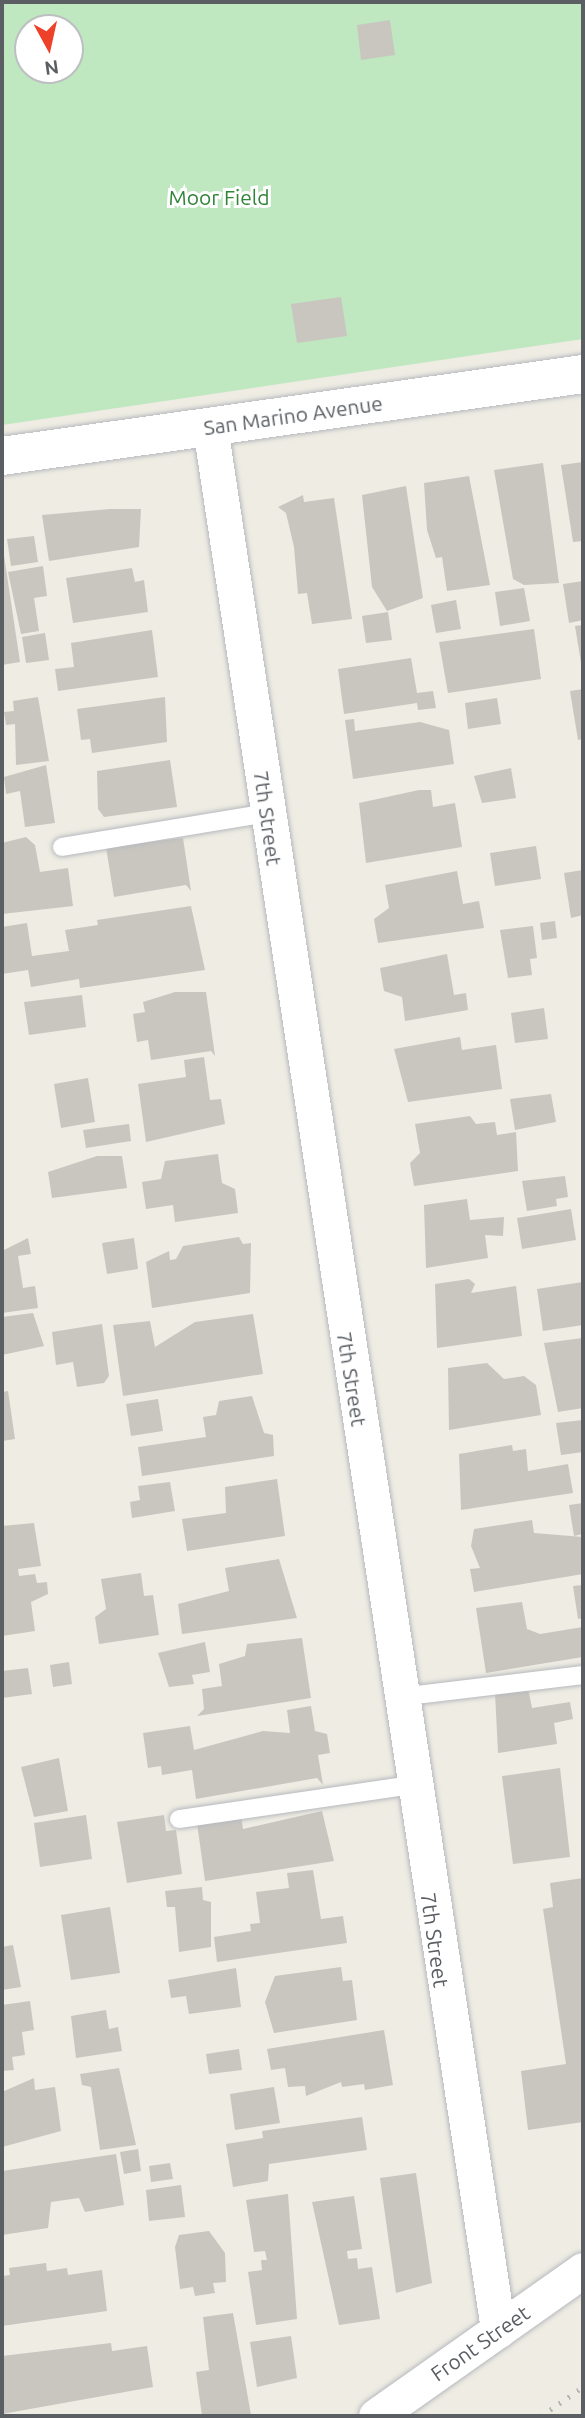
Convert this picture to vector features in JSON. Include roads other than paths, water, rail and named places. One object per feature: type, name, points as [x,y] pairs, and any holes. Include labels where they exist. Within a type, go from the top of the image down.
[{"type":"street","name":"San Marino Avenue","points":[[2,456],[583,374]]},
{"type":"street","name":"7th Street","points":[[210,427],[412,1785],[498,2330]]},
{"type":"street","name":"Front Street","points":[[376,2416],[583,2270]]},
{"type":"lane","points":[[62,847],[267,813]]},
{"type":"lane","points":[[399,1697],[583,1675]]},
{"type":"lane","points":[[179,1819],[412,1785]]},
{"type":"railway","points":[[541,2416],[583,2387]]},
{"type":"park label","name":"Moor Field","points":[[219,197]]}]
